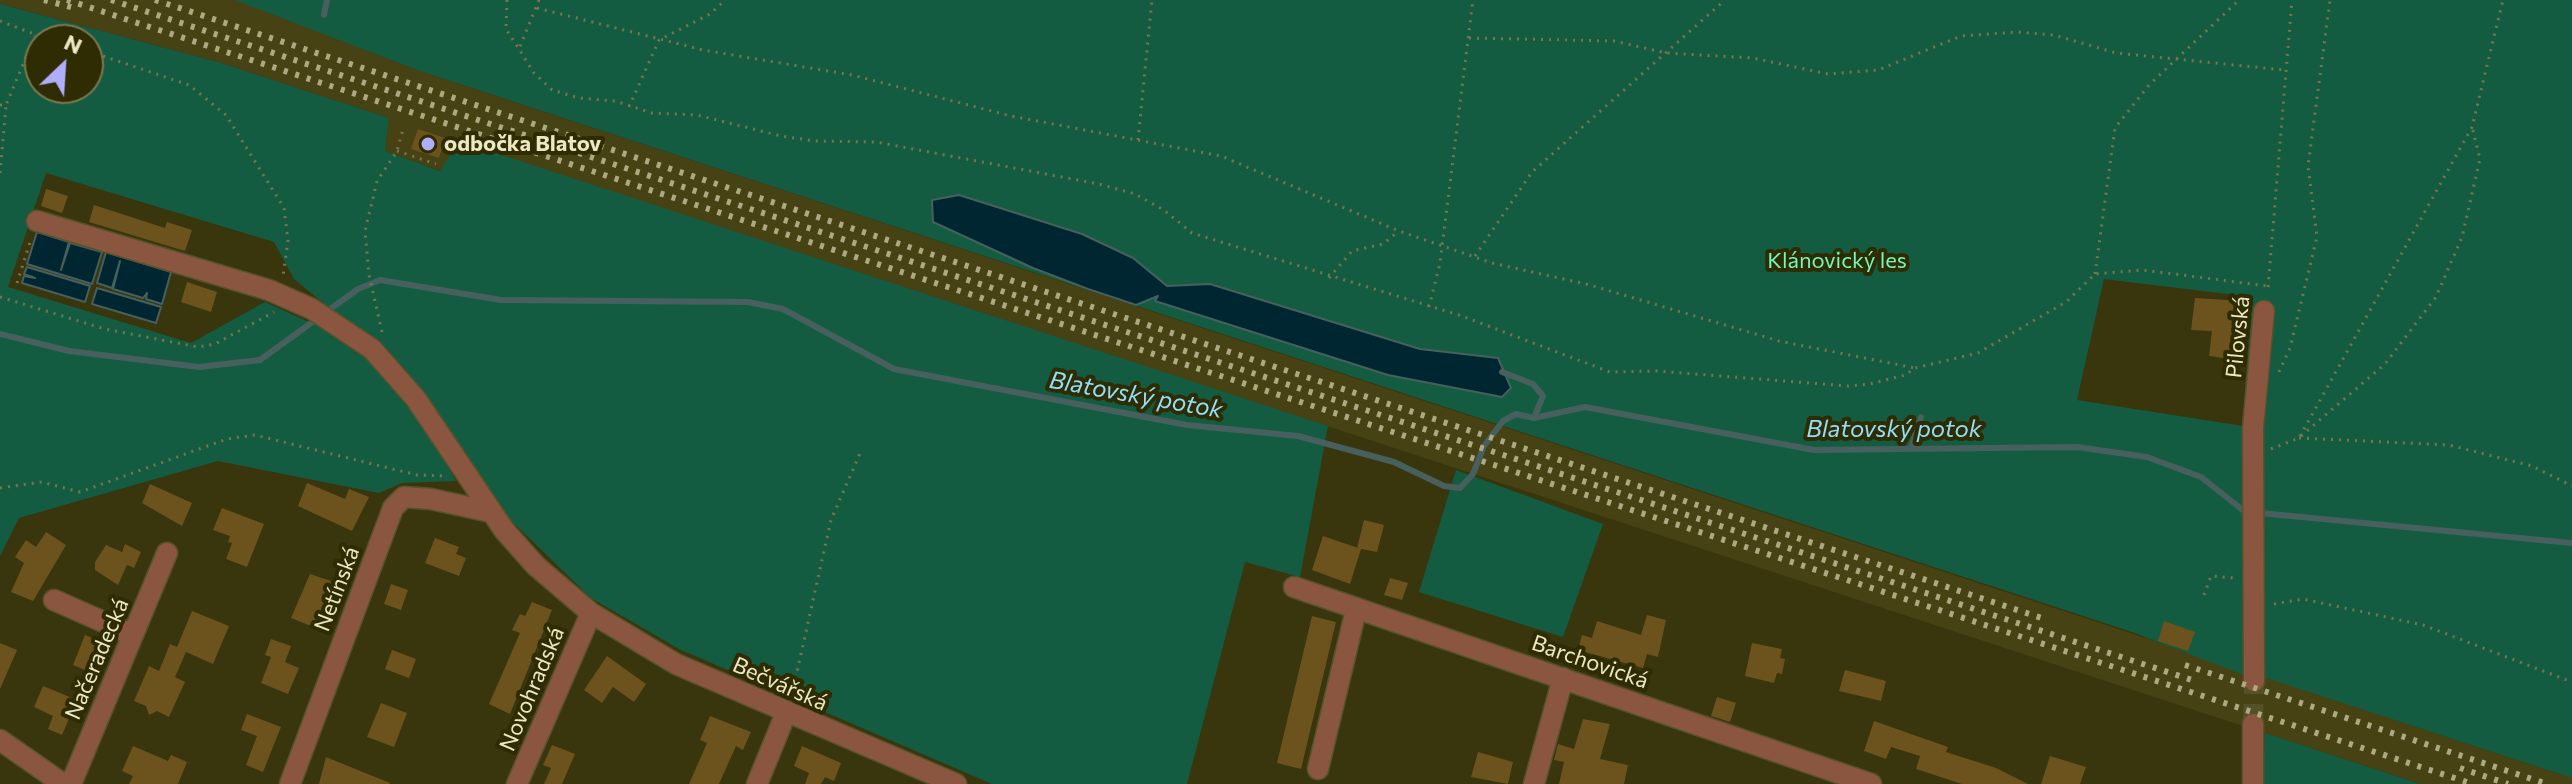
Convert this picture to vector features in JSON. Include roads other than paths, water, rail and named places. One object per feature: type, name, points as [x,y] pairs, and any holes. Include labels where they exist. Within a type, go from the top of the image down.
[{"type":"street","name":"Bečvářská","points":[[37,221],[292,299],[312,309],[372,349],[416,399],[491,512],[536,566],[591,613],[676,664],[956,784]]},
{"type":"street","name":"Pilovská","points":[[2254,681],[2253,457],[2264,311]]},
{"type":"street","name":"Netínská","points":[[290,784],[393,508],[404,497],[431,499],[491,512]]},
{"type":"street","name":"Načeradecká","points":[[71,784],[167,553]]},
{"type":"street","name":"Barchovická","points":[[1294,587],[1871,784]]},
{"type":"street","points":[[54,600],[133,635]]},
{"type":"street","points":[[1318,769],[1356,610]]},
{"type":"street","name":"Novohradská","points":[[517,784],[591,613]]},
{"type":"street","points":[[1534,784],[1563,678]]},
{"type":"street","points":[[757,784],[786,713]]},
{"type":"street","points":[[2253,724],[2253,784]]},
{"type":"street","points":[[0,740],[63,784]]},
{"type":"water","points":[[959,195],[1082,234],[1133,258],[1167,286],[1210,284],[1420,349],[1498,358],[1511,388],[1502,397],[1388,375],[1155,301],[1158,296],[1136,305],[1088,289],[1033,268],[933,222],[932,200]]},
{"type":"water","points":[[37,232],[69,242],[61,270],[70,243],[102,252],[92,284],[27,264]]},
{"type":"water","points":[[106,252],[171,272],[162,304],[146,299],[147,293],[143,298],[113,289],[120,261],[112,288],[97,283]]},
{"type":"water","points":[[27,267],[90,286],[85,302],[22,283],[24,276],[35,278],[24,274]]},
{"type":"water","points":[[97,288],[161,307],[156,323],[92,304]]},
{"type":"waterway","points":[[324,15],[327,0]]},
{"type":"waterway","name":"Blatovský potok","points":[[0,334],[69,351],[199,367],[260,360],[358,289],[380,280],[501,300],[748,302],[783,309],[894,369],[1187,425],[1298,436],[1394,462],[1444,486],[1460,488],[1473,474],[1484,446],[1503,421],[1516,414],[1534,418],[1585,407],[1814,450],[2077,447],[2147,457],[2201,477],[2244,511],[2245,517]]},
{"type":"waterway","points":[[1502,372],[1533,384],[1543,396],[1534,418]]},
{"type":"waterway","points":[[1911,448],[1921,417]]},
{"type":"waterway","name":"Blatovský potok","points":[[2260,513],[2572,543]]},
{"type":"tunnel","points":[[2253,724],[2254,681]]},
{"type":"railway","points":[[44,0],[75,8]]},
{"type":"railway","points":[[67,0],[2473,784]]},
{"type":"railway","points":[[111,0],[2198,682]]},
{"type":"railway","points":[[155,0],[2048,620]]},
{"type":"railway","points":[[2185,665],[2547,784]]},
{"type":"railway","points":[[2460,768],[2508,784]]},
{"type":"place","name":"odbočka Blatov","points":[[428,144]]},
{"type":"park label","name":"Klánovický les","points":[[1837,261]]}]
